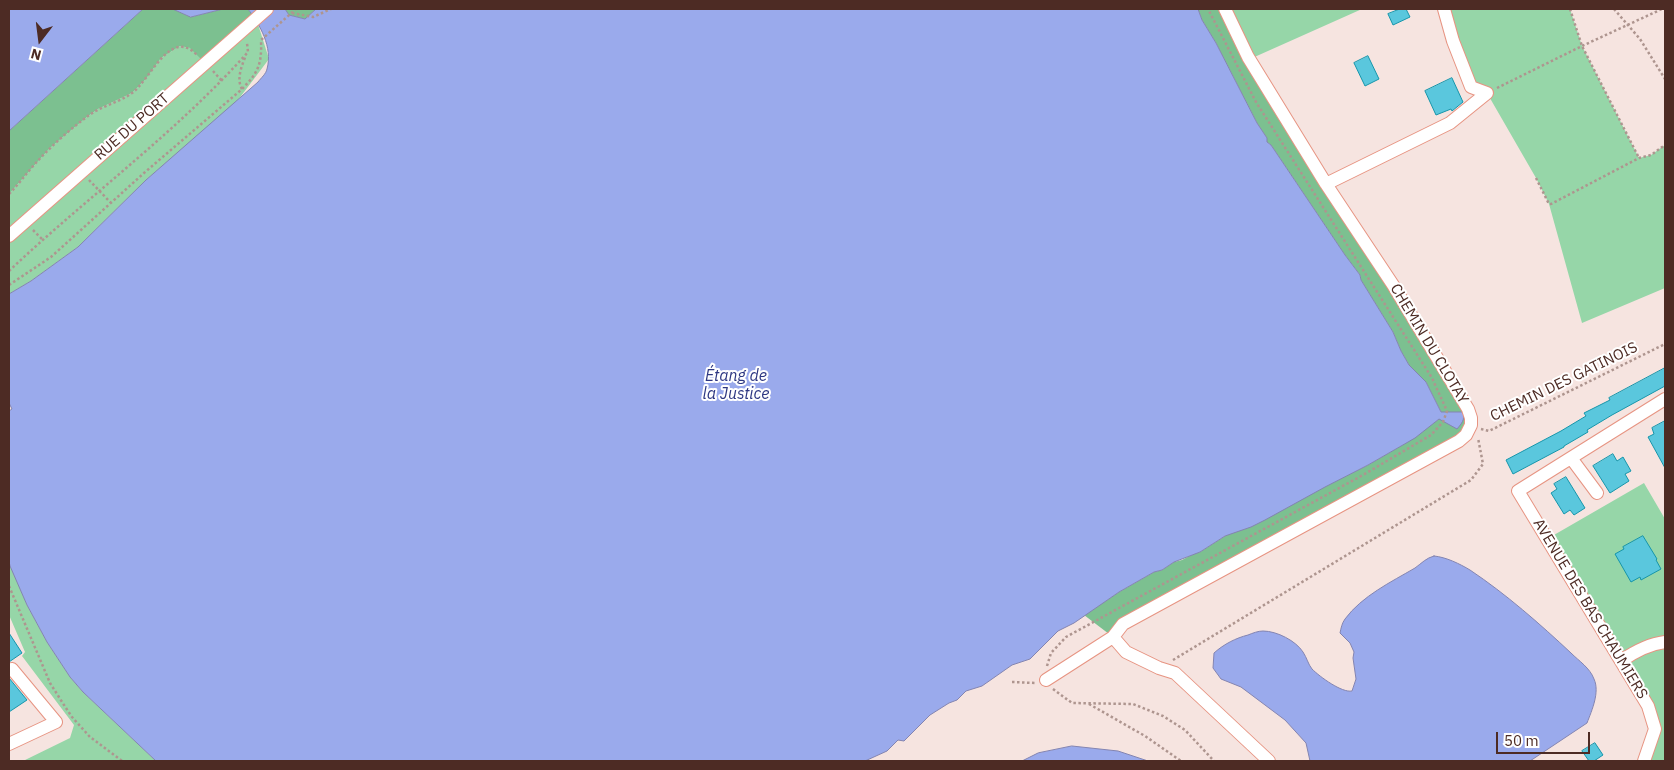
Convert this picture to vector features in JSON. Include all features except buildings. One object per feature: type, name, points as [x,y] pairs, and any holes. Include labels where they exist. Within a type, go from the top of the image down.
[{"type":"street","name":"RUE DU PORT","points":[[9,236],[267,9]]},
{"type":"street","name":"CHEMIN DU CLOTAY","points":[[1047,683],[1113,637],[1123,624],[1459,441],[1466,435],[1470,425],[1471,418],[1468,409],[1457,388],[1393,285],[1326,184],[1248,57],[1226,9]]},
{"type":"street","points":[[1444,9],[1453,41],[1471,87],[1487,93]]},
{"type":"street","points":[[1326,184],[1450,123],[1487,93]]},
{"type":"street","points":[[1596,493],[1571,458],[1665,398]]},
{"type":"street","name":"AVENUE DES BAS CHAUMIERS","points":[[1571,458],[1518,491],[1648,706],[1655,729],[1644,760]]},
{"type":"street","points":[[1113,637],[1126,652],[1159,668],[1175,673],[1269,761]]},
{"type":"street","points":[[1621,661],[1634,652],[1657,643],[1665,642]]},
{"type":"street","points":[[9,744],[56,722],[12,669]]},
{"type":"path","points":[[291,9],[292,13]]},
{"type":"path","points":[[9,285],[51,257],[242,89],[258,71],[261,40],[296,9]]},
{"type":"path","points":[[292,13],[313,17],[332,9]]},
{"type":"path","points":[[1056,646],[1066,637],[1363,475],[1431,435],[1443,422],[1447,411],[1432,378],[1256,102],[1208,9]]},
{"type":"path","points":[[1570,9],[1582,46],[1640,158]]},
{"type":"path","points":[[1614,9],[1640,40],[1665,79]]},
{"type":"path","points":[[1487,93],[1662,9]]},
{"type":"path","points":[[242,89],[239,79],[248,52],[251,23]]},
{"type":"path","points":[[9,194],[50,148],[98,109],[132,92],[146,79],[161,58],[171,50],[180,46],[190,48],[205,63]]},
{"type":"path","points":[[9,271],[38,243],[100,191],[213,90],[248,52]]},
{"type":"path","points":[[1536,178],[1549,204],[1551,204],[1640,158],[1651,155],[1665,145]]},
{"type":"path","points":[[100,191],[111,203]]},
{"type":"path","name":"CHEMIN DES GATINOIS","points":[[1470,425],[1489,431],[1665,344]]},
{"type":"path","points":[[1159,668],[1471,480],[1483,464],[1478,439],[1470,425]]},
{"type":"path","points":[[9,586],[50,683],[64,705],[72,717],[90,736],[122,761]]},
{"type":"path","points":[[1012,682],[1047,683],[1072,703],[1133,704],[1163,716],[1185,730],[1214,761]]},
{"type":"path","points":[[1088,704],[1145,736],[1181,761]]},
{"type":"green space","points":[[143,9],[173,9],[191,17],[223,9],[248,9],[256,19],[205,63],[190,48],[180,46],[161,58],[146,79],[132,93],[98,109],[50,148],[9,194],[9,131]]},
{"type":"green space","points":[[285,9],[316,9],[305,19],[289,15]]},
{"type":"green space","points":[[1198,9],[1225,9],[1468,409],[1466,435],[1113,637],[1084,615],[1154,572],[1200,552],[1225,536],[1368,465],[1404,444],[1439,419],[1462,412],[1441,412],[1426,382],[1409,365],[1393,332],[1361,280],[1360,275],[1271,145],[1267,142],[1267,138],[1257,123],[1216,43],[1202,20]]},
{"type":"green space","points":[[1230,9],[1362,9],[1250,59]]},
{"type":"green space","points":[[1444,9],[1570,9],[1582,46],[1639,158],[1651,155],[1665,145],[1665,288],[1582,323],[1549,204],[1487,93],[1471,87]]},
{"type":"green space","points":[[257,21],[269,59],[235,104],[146,180],[78,247],[31,281],[9,294],[9,194],[50,148],[98,109],[132,93],[146,79],[161,58],[180,46],[190,48]]},
{"type":"green space","points":[[1644,483],[1665,519],[1665,761],[1646,761],[1655,729],[1547,539]]},
{"type":"green space","points":[[9,561],[27,605],[47,642],[70,677],[83,692],[156,761],[23,761],[70,738],[74,725],[22,656],[25,652],[9,615]]},
{"type":"water","points":[[9,9],[143,9],[9,131]]},
{"type":"water","points":[[173,9],[223,9],[191,17]]},
{"type":"water","name":"Étang de la Justice","points":[[248,9],[285,9],[289,15],[305,19],[316,9],[1198,9],[1202,20],[1216,43],[1257,123],[1267,138],[1267,142],[1271,145],[1360,275],[1361,280],[1393,332],[1409,365],[1426,382],[1441,412],[1463,412],[1462,423],[1457,429],[1439,419],[1415,438],[1368,465],[1251,527],[1225,536],[1200,552],[1154,572],[1119,592],[1074,623],[1058,631],[1030,659],[1012,665],[982,686],[966,691],[957,700],[930,715],[904,741],[898,740],[887,751],[865,761],[156,761],[83,692],[70,677],[47,642],[27,605],[10,566],[9,411],[12,409],[9,403],[9,294],[31,281],[78,247],[146,180],[258,82],[266,71],[268,61],[267,45],[261,29]]},
{"type":"water","points":[[1434,556],[1457,563],[1483,579],[1535,620],[1587,668],[1594,679],[1596,690],[1595,701],[1587,723],[1530,761],[1310,761],[1306,743],[1285,720],[1241,687],[1221,679],[1213,668],[1214,653],[1222,647],[1254,633],[1268,631],[1296,644],[1303,652],[1312,669],[1326,680],[1343,690],[1352,691],[1356,679],[1354,652],[1350,643],[1340,633],[1344,621],[1368,596],[1415,568],[1426,559]]},
{"type":"water","points":[[1072,746],[1118,751],[1148,761],[1022,761],[1038,753]]}]
